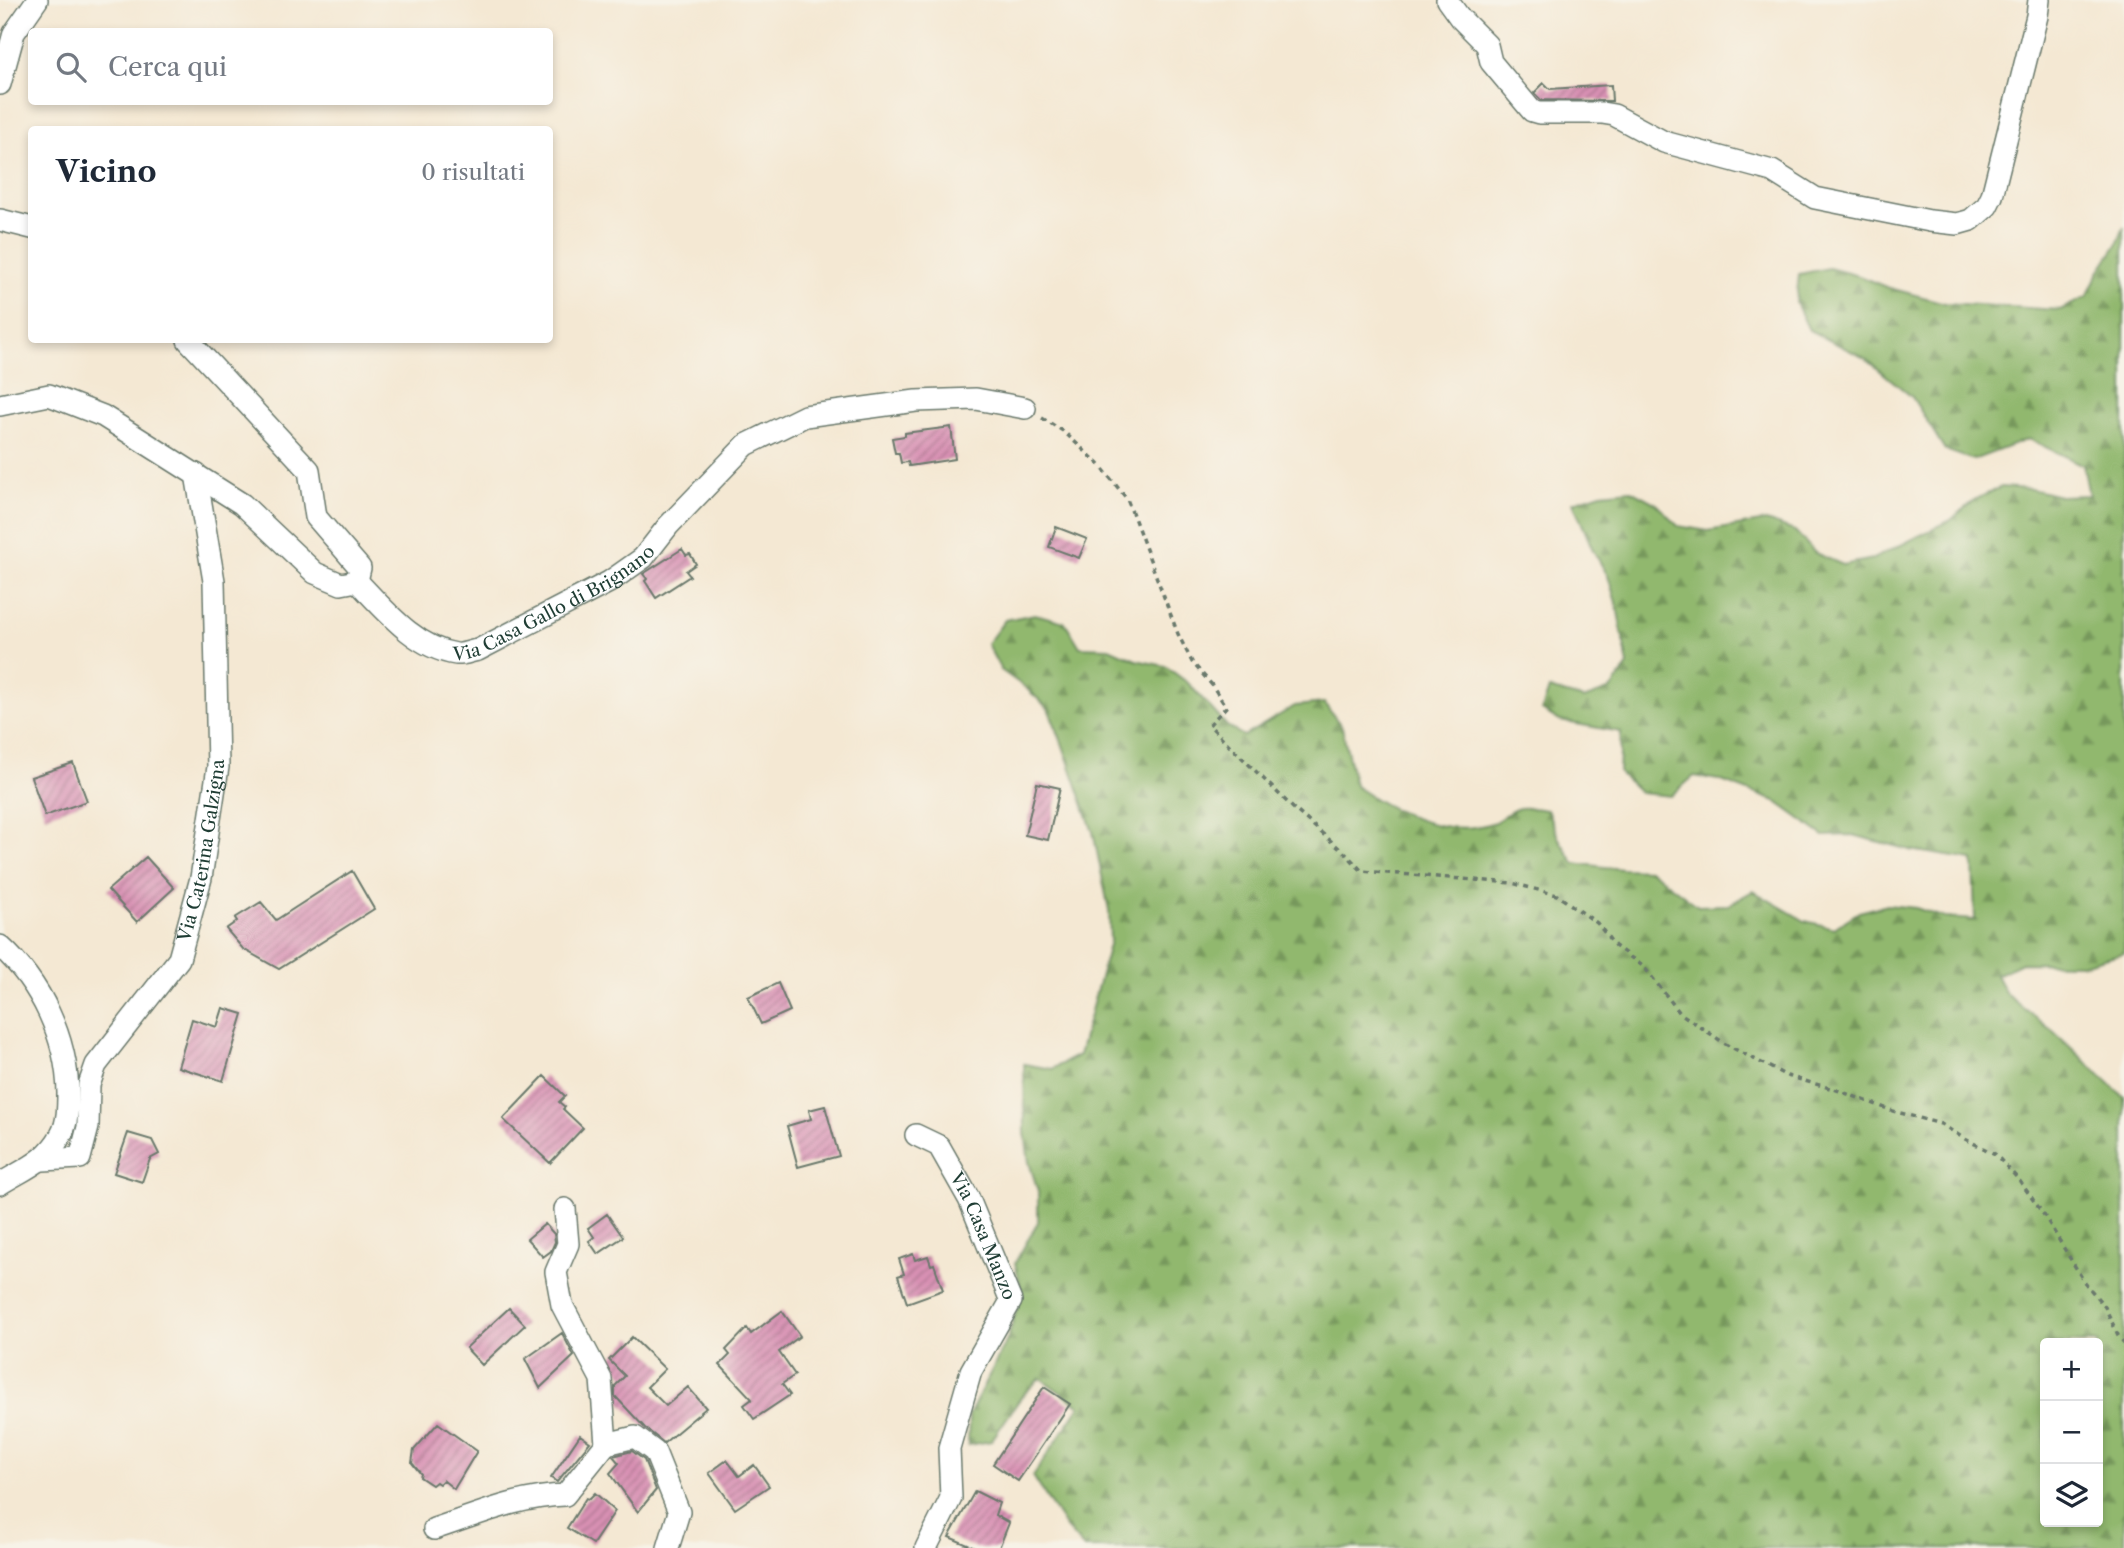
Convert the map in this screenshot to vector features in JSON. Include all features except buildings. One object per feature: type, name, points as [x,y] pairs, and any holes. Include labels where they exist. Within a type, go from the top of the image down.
[{"type":"street","points":[[0,84],[14,33],[37,0]]},
{"type":"street","points":[[1447,0],[1487,46],[1491,62],[1532,111],[1614,115],[1664,142],[1772,171],[1815,198],[1957,224],[1971,220],[1981,212],[1992,195],[2039,0]]},
{"type":"street","points":[[0,220],[28,227]]},
{"type":"street","name":"Via Casa Gallo di Brignano","points":[[191,343],[309,470],[316,517],[360,568],[357,581],[393,619],[426,644],[458,654],[478,650],[609,582],[643,558],[668,526],[747,445],[805,416],[916,401],[976,399],[1025,408]]},
{"type":"street","points":[[0,405],[49,395],[103,416],[242,504],[315,573],[341,584],[357,581]]},
{"type":"street","name":"Via Caterina Galzigna","points":[[43,1160],[80,1158],[88,1127],[89,1085],[96,1065],[179,959],[201,878],[218,767],[214,580],[196,474]]},
{"type":"street","name":"Via Caterina Galzigna","points":[[0,946],[34,987],[60,1037],[67,1078],[67,1115],[63,1133],[43,1160],[0,1184]]},
{"type":"street","name":"Via Casa Manzo","points":[[916,1135],[939,1146],[969,1199],[1011,1301],[971,1371],[950,1448],[951,1498],[926,1548]]},
{"type":"street","points":[[565,1209],[568,1244],[556,1272],[562,1305],[601,1379],[606,1444]]},
{"type":"street","points":[[435,1529],[507,1504],[543,1495],[565,1495],[606,1444],[635,1437],[656,1451],[679,1512],[668,1548]]},
{"type":"path","points":[[1025,408],[1062,431],[1099,464],[1127,499],[1178,634],[1192,662],[1226,707],[1209,724],[1362,871],[1512,883],[1557,895],[1597,923],[1615,946],[1644,967],[1680,1013],[1727,1045],[1787,1076],[1941,1124],[1995,1154],[2019,1180],[2044,1215],[2085,1283],[2105,1307],[2124,1343]]},
{"type":"green space","points":[[2124,227],[2124,953],[2082,964],[2021,963],[1996,975],[2006,994],[2053,1031],[2124,1097],[2124,1548],[1084,1548],[1065,1527],[1033,1476],[1080,1406],[1040,1378],[1022,1396],[991,1441],[968,1445],[969,1415],[1007,1340],[1022,1292],[1015,1263],[1038,1222],[1038,1191],[1029,1162],[1025,1133],[1024,1064],[1052,1069],[1079,1055],[1110,941],[1109,910],[1093,832],[1048,708],[1001,670],[987,644],[1005,620],[1035,614],[1065,622],[1080,647],[1109,648],[1136,660],[1165,666],[1188,683],[1227,726],[1244,736],[1295,706],[1324,703],[1342,727],[1355,786],[1386,805],[1420,820],[1456,828],[1496,822],[1516,809],[1547,810],[1558,837],[1574,863],[1650,870],[1698,906],[1728,905],[1753,891],[1805,921],[1834,928],[1859,912],[1887,905],[1916,908],[1945,918],[1975,920],[1973,860],[1910,850],[1853,835],[1824,836],[1775,801],[1719,780],[1694,776],[1671,796],[1641,793],[1619,773],[1621,732],[1560,721],[1542,710],[1549,689],[1584,699],[1611,689],[1628,665],[1617,606],[1608,576],[1593,550],[1573,502],[1601,493],[1631,490],[1657,504],[1678,526],[1708,531],[1766,521],[1795,531],[1815,553],[1843,565],[1873,559],[1951,520],[1974,500],[2001,487],[2031,489],[2060,496],[2089,495],[2083,465],[2029,439],[1973,460],[1945,450],[1912,397],[1865,358],[1809,330],[1796,303],[1799,274],[1829,268],[1945,303],[2060,310],[2087,297],[2100,270],[2117,245]]}]
